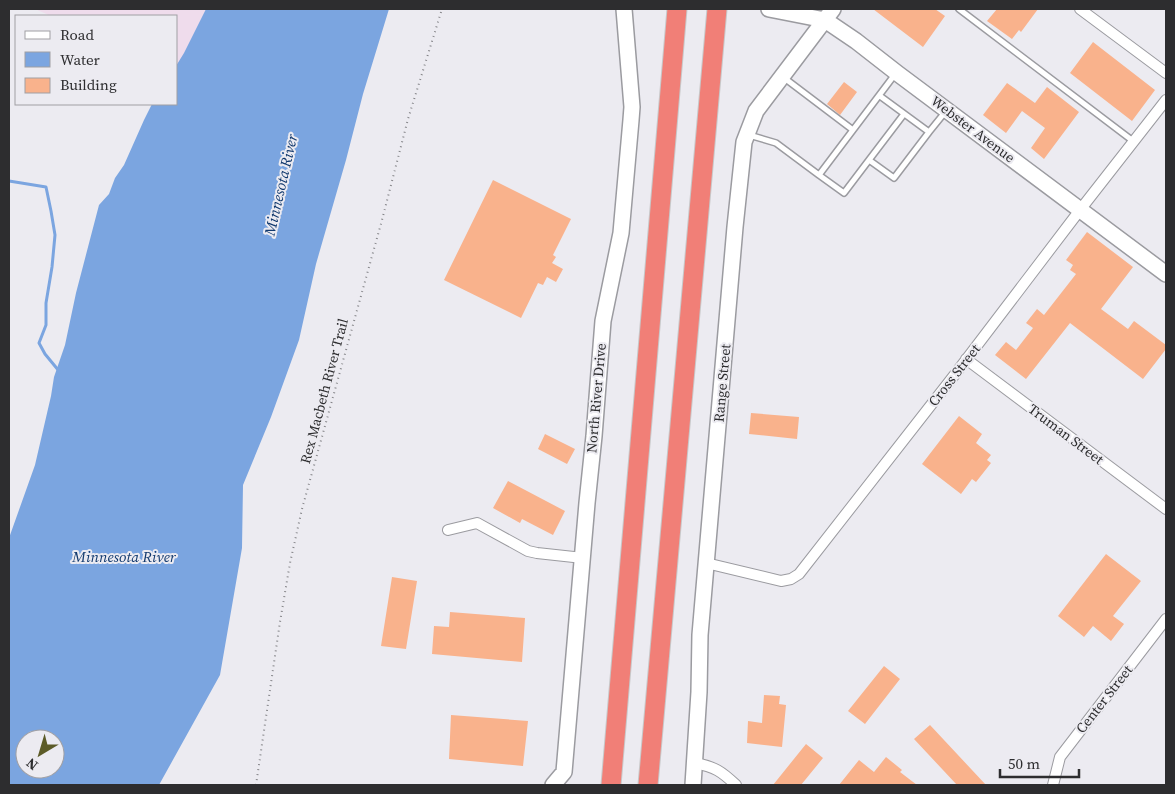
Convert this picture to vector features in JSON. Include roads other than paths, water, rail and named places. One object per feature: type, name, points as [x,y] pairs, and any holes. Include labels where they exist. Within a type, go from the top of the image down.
[{"type":"highway","points":[[611,785],[677,9]]},
{"type":"highway","points":[[648,785],[717,9]]},
{"type":"street","name":"North River Drive","points":[[553,785],[564,772],[603,321],[621,233],[632,107],[624,9]]},
{"type":"street","name":"Webster Avenue","points":[[770,9],[829,14],[856,41],[897,73],[1166,274]]},
{"type":"street","points":[[1080,9],[1166,73]]},
{"type":"street","name":"Range Street","points":[[693,785],[699,692],[700,635],[744,142],[756,111],[829,14]]},
{"type":"street","name":"Cross Street","points":[[706,563],[781,580],[791,579],[799,574],[1166,100]]},
{"type":"street","name":"Truman Street","points":[[966,359],[1166,509]]},
{"type":"street","points":[[448,530],[476,523],[528,550],[538,553],[583,558]]},
{"type":"street","name":"Center Street","points":[[1054,785],[1060,757],[1166,619]]},
{"type":"street","points":[[695,762],[717,769],[736,785]]},
{"type":"lane","points":[[958,9],[1134,141]]},
{"type":"lane","points":[[819,175],[897,73]]},
{"type":"lane","points":[[783,77],[853,130]]},
{"type":"lane","points":[[880,96],[929,132]]},
{"type":"lane","points":[[869,160],[894,178],[947,110]]},
{"type":"lane","points":[[747,135],[776,143],[844,193],[904,114]]},
{"type":"water","name":"Minnesota River","points":[[206,9],[389,9],[363,94],[316,264],[299,340],[271,417],[243,485],[242,548],[220,675],[159,785],[9,785],[9,538],[35,465],[54,377],[65,345],[76,293],[99,205],[109,194],[152,105],[178,105],[178,63]]},
{"type":"waterway","points":[[9,181],[46,187],[55,235],[46,303],[46,325],[39,343],[45,354],[59,371]]}]
